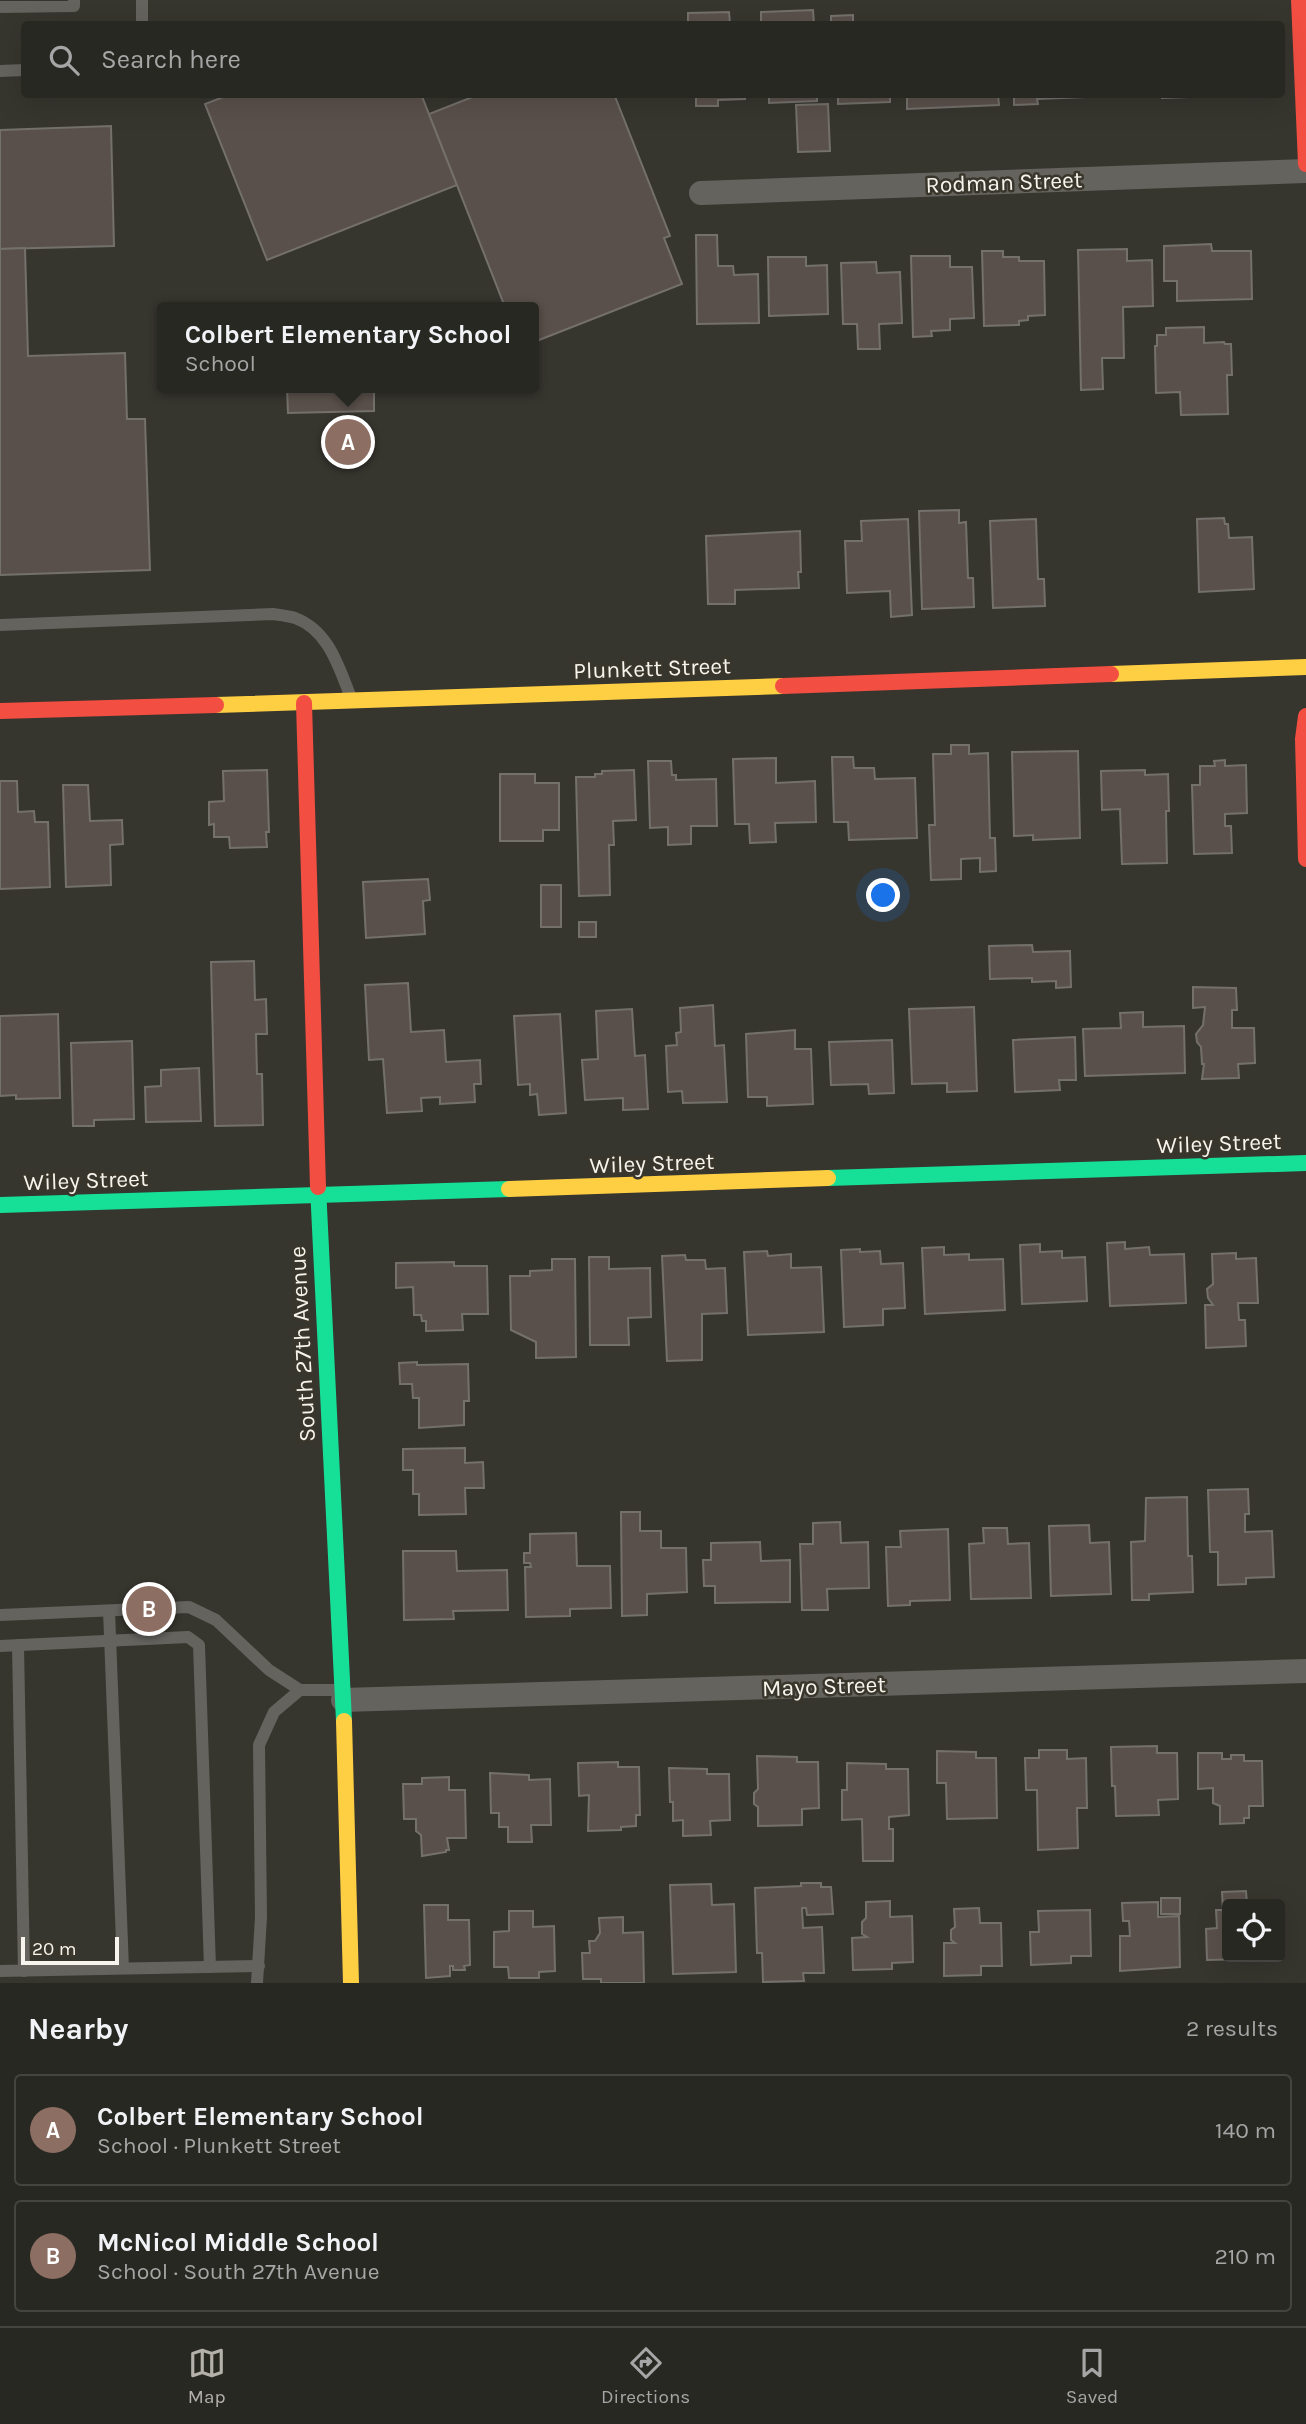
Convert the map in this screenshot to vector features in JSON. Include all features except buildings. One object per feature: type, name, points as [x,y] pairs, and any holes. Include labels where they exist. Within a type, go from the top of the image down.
[{"type":"street","points":[[1299,0],[1306,164]]},
{"type":"street","name":"Rodman Street","points":[[701,193],[1306,171]]},
{"type":"street","name":"Plunkett Street","points":[[0,711],[352,702],[1306,667]]},
{"type":"street","name":"South 27th Avenue","points":[[304,703],[317,1196],[342,1695],[351,1983]]},
{"type":"street","points":[[1306,716],[1303,739],[1306,859]]},
{"type":"street","name":"Wiley Street","points":[[0,1205],[1306,1163]]},
{"type":"street","name":"Mayo Street","points":[[342,1695],[1306,1671]]},
{"type":"lane","points":[[0,7],[74,6],[74,0]]},
{"type":"lane","points":[[142,0],[142,21]]},
{"type":"lane","points":[[0,71],[21,70]]},
{"type":"lane","points":[[0,625],[273,614],[296,618],[318,632],[331,649],[352,702]]},
{"type":"lane","points":[[0,1615],[189,1607],[216,1620],[269,1670],[300,1690],[342,1695]]},
{"type":"lane","points":[[109,1611],[123,1968]]},
{"type":"lane","points":[[0,1646],[188,1637],[199,1645],[210,1967]]},
{"type":"lane","points":[[18,1645],[24,1970]]},
{"type":"lane","points":[[257,1983],[261,1917],[259,1745],[274,1712],[300,1690]]},
{"type":"lane","points":[[0,1971],[259,1966]]},
{"type":"traffic: fast","points":[[828,1178],[1306,1163]]},
{"type":"traffic: fast","points":[[318,1187],[344,1721]]},
{"type":"traffic: fast","points":[[0,1205],[509,1189]]},
{"type":"traffic: slow","points":[[1111,674],[1306,667]]},
{"type":"traffic: slow","points":[[216,705],[783,686]]},
{"type":"traffic: slow","points":[[509,1189],[828,1178]]},
{"type":"traffic: slow","points":[[344,1721],[351,1983]]},
{"type":"traffic: jam","points":[[1299,0],[1306,164]]},
{"type":"traffic: jam","points":[[783,686],[1111,674]]},
{"type":"traffic: jam","points":[[304,703],[318,1187]]},
{"type":"traffic: jam","points":[[0,711],[216,705]]},
{"type":"traffic: jam","points":[[1306,716],[1303,739],[1306,859]]},
{"type":"place","name":"Colbert Elementary School","points":[[348,442]]},
{"type":"place","name":"McNicol Middle School","points":[[149,1609]]}]
